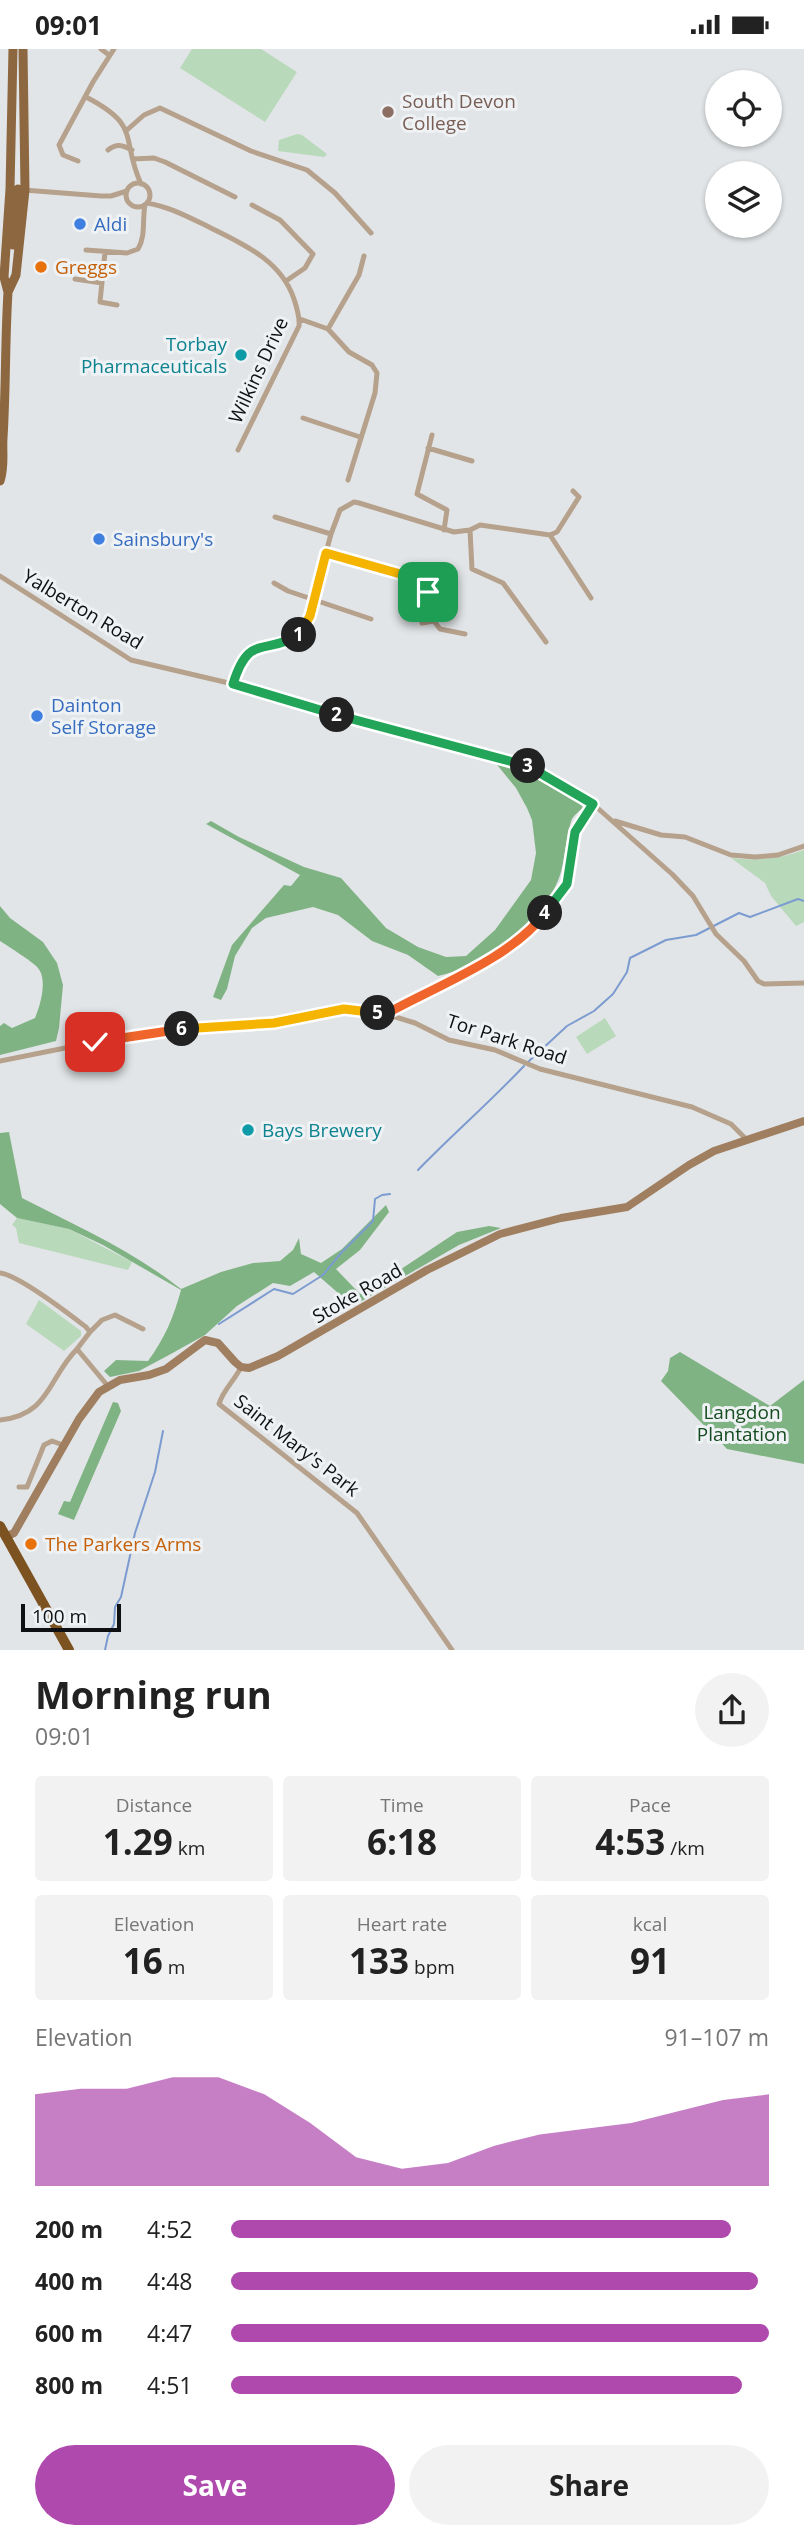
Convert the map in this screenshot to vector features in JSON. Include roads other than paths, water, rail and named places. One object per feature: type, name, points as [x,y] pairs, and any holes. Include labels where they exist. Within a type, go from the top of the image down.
[{"type":"highway","points":[[3,1532],[69,1650]]},
{"type":"main road","points":[[0,481],[4,468],[1,453],[6,402],[9,292],[4,277],[7,259],[13,250],[13,49]]},
{"type":"main road","points":[[9,292],[16,275],[13,189],[23,49]]},
{"type":"street","points":[[101,49],[109,55]]},
{"type":"street","points":[[78,161],[63,155],[60,145],[114,49]]},
{"type":"street","points":[[86,97],[105,107],[127,130],[135,170],[141,184],[131,185]]},
{"type":"street","points":[[127,130],[144,115],[160,108],[251,151],[296,165],[316,176],[335,193],[370,233]]},
{"type":"street","points":[[108,150],[122,145],[132,150]]},
{"type":"street","points":[[133,159],[154,158],[165,162],[236,197]]},
{"type":"street","points":[[128,202],[127,191],[135,170]]},
{"type":"street","name":"Wilkins Drive","points":[[141,184],[165,206],[240,241],[265,260],[286,281],[300,319],[295,336],[238,450]]},
{"type":"street","points":[[13,189],[111,196],[128,202],[142,216]]},
{"type":"street","points":[[111,196],[127,191]]},
{"type":"street","points":[[86,250],[127,253],[138,249],[143,235],[142,216],[149,192]]},
{"type":"street","name":"Wilkins Drive","points":[[135,207],[146,204],[165,206]]},
{"type":"street","points":[[252,205],[280,220],[313,254],[305,268],[286,281]]},
{"type":"street","points":[[104,252],[100,302],[117,305]]},
{"type":"street","points":[[328,329],[359,275],[364,256]]},
{"type":"street","points":[[75,279],[102,283]]},
{"type":"street","points":[[300,319],[328,329],[349,352],[372,365],[377,373],[375,393],[348,480]]},
{"type":"street","points":[[303,418],[360,437]]},
{"type":"street","points":[[432,435],[417,494],[447,510],[444,530]]},
{"type":"street","points":[[428,448],[472,461]]},
{"type":"street","points":[[233,684],[244,657],[254,650],[291,639],[306,626],[340,510],[354,502],[444,530],[470,530],[480,525],[550,535],[557,532],[579,497],[573,491]]},
{"type":"street","points":[[275,517],[331,534]]},
{"type":"street","points":[[470,530],[472,569],[503,583],[545,642]]},
{"type":"street","points":[[550,535],[591,598]]},
{"type":"street","points":[[326,553],[414,580],[428,592],[432,600],[434,621],[440,629],[465,635]]},
{"type":"street","name":"Yalberton Road","points":[[0,576],[131,660],[233,684],[374,726],[522,762],[593,804],[686,888],[709,919],[716,934],[744,961],[758,981],[764,984],[804,983]]},
{"type":"street","points":[[274,583],[288,591],[371,619]]},
{"type":"street","points":[[422,624],[434,621]]},
{"type":"street","points":[[386,1014],[515,943],[541,919],[567,884],[575,832],[593,804]]},
{"type":"street","points":[[611,820],[661,835],[685,837],[731,855],[778,855],[804,846]]},
{"type":"street","name":"Tor Park Road","points":[[0,1061],[110,1039],[177,1030],[274,1023],[344,1009],[386,1014],[415,1023],[449,1039],[495,1050],[533,1066],[692,1107],[731,1124],[746,1139]]},
{"type":"street","name":"Stoke Road","points":[[242,1367],[249,1368],[278,1356],[427,1270],[500,1234],[561,1218],[627,1207],[714,1151],[804,1121]]},
{"type":"street","points":[[0,1273],[6,1273],[22,1282],[90,1332]]},
{"type":"street","points":[[0,1420],[13,1419],[34,1408],[48,1394],[64,1365],[102,1320],[115,1315],[143,1329]]},
{"type":"street","points":[[3,1532],[14,1533],[63,1445],[91,1402],[107,1385],[166,1369],[205,1340],[218,1343],[242,1367]]},
{"type":"street","points":[[77,1349],[107,1385]]},
{"type":"street","name":"Saint Mary's Park","points":[[242,1367],[222,1395],[219,1404],[358,1513],[452,1650]]},
{"type":"street","points":[[19,1487],[27,1487],[44,1445],[52,1441],[63,1445]]},
{"type":"waterway","points":[[528,1062],[567,1026],[594,1011],[613,994],[627,972],[630,958],[666,940],[696,935],[739,913],[750,917],[798,899],[804,901]]},
{"type":"waterway","points":[[418,1170],[524,1066]]},
{"type":"waterway","points":[[219,1324],[274,1289],[293,1294],[323,1275],[373,1221],[375,1199],[390,1194]]},
{"type":"waterway","points":[[105,1650],[114,1624],[115,1607],[121,1597],[135,1533],[155,1472],[163,1431]]},
{"type":"place","name":"South Devon College","points":[[388,112]]},
{"type":"place","name":"Aldi","points":[[80,224]]},
{"type":"place","name":"Greggs","points":[[41,267]]},
{"type":"place","name":"Torbay Pharmaceuticals","points":[[241,355]]},
{"type":"place","name":"Sainsbury's","points":[[99,539]]},
{"type":"place","name":"Dainton Self Storage","points":[[37,716]]},
{"type":"place","name":"Bays Brewery","points":[[248,1130]]},
{"type":"place","name":"The Parkers Arms","points":[[31,1544]]},
{"type":"park label","name":"Langdon Plantation","points":[[742,1423]]}]
